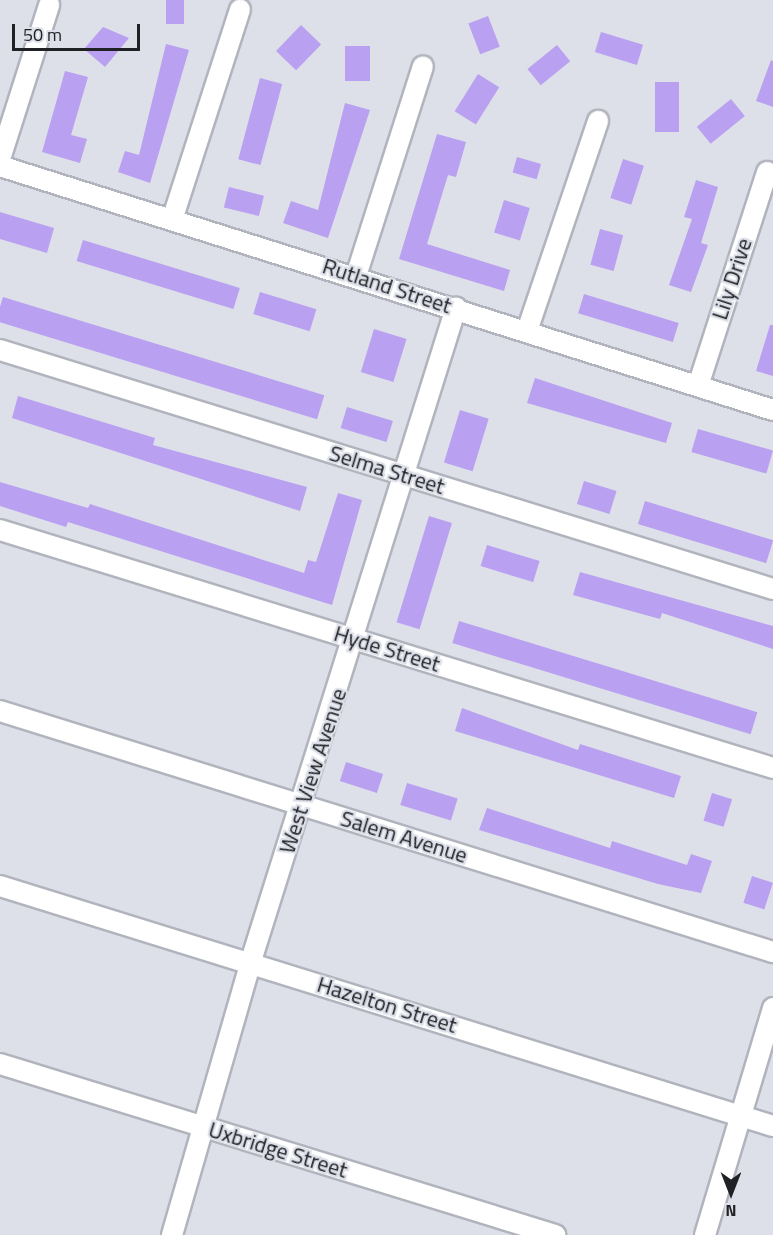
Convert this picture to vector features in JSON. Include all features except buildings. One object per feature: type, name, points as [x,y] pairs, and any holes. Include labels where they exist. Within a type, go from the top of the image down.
[{"type":"street","points":[[0,159],[49,5]]},
{"type":"street","points":[[173,217],[240,10]]},
{"type":"street","points":[[357,276],[423,66]]},
{"type":"street","points":[[527,331],[598,121]]},
{"type":"street","name":"Rutland Street","points":[[0,166],[173,217],[773,410]]},
{"type":"street","name":"Lily Drive","points":[[698,386],[767,172]]},
{"type":"street","name":"West View Avenue","points":[[172,1235],[250,964],[356,640],[456,308]]},
{"type":"street","name":"Selma Street","points":[[0,350],[773,589]]},
{"type":"street","name":"Hyde Street","points":[[0,530],[773,768]]},
{"type":"street","name":"Salem Avenue","points":[[0,711],[773,952]]},
{"type":"street","name":"Hazelton Street","points":[[0,886],[773,1126]]},
{"type":"street","points":[[705,1235],[773,1008]]},
{"type":"street","name":"Uxbridge Street","points":[[0,1064],[555,1235]]}]
